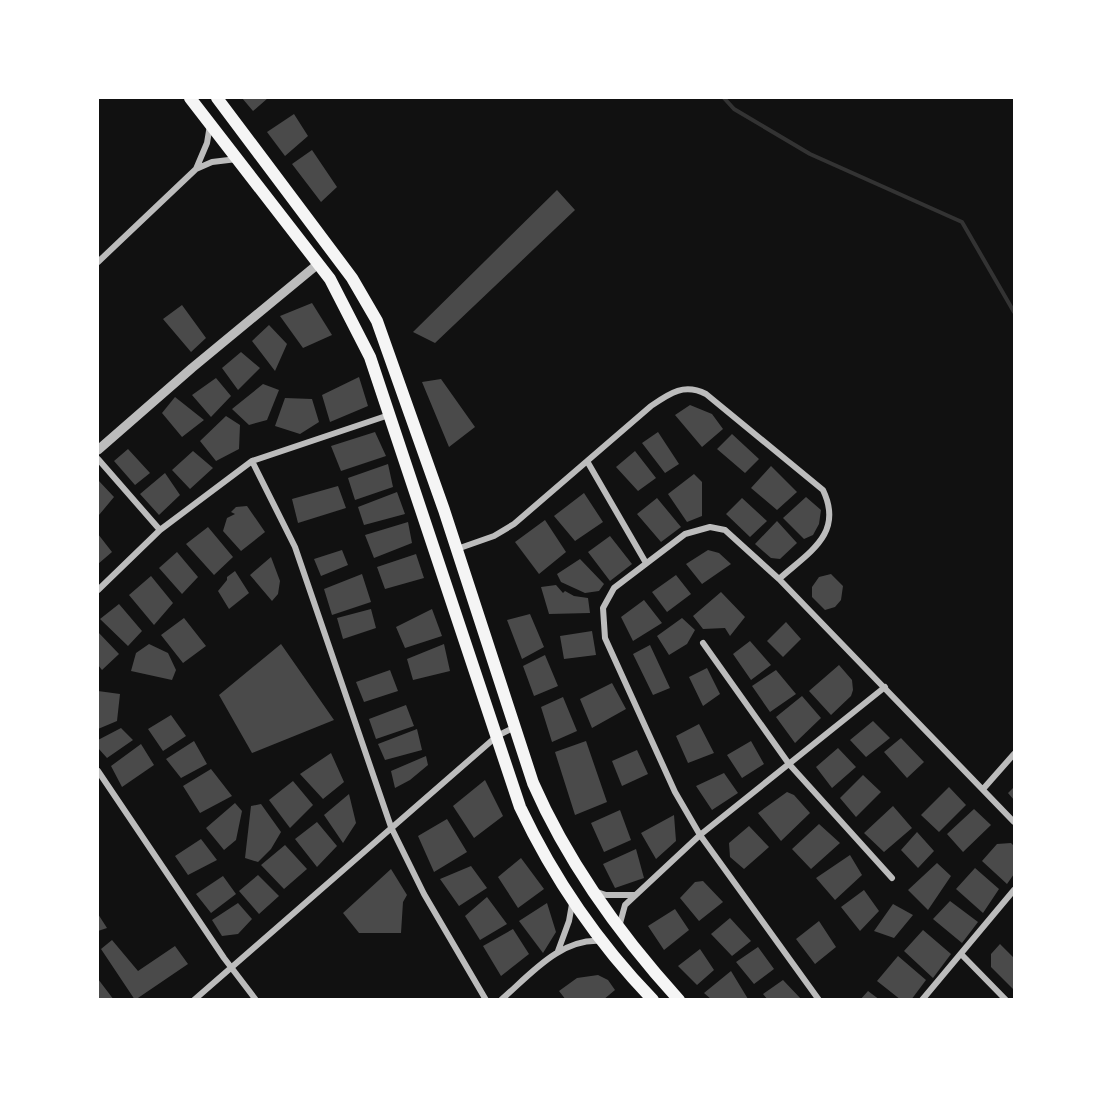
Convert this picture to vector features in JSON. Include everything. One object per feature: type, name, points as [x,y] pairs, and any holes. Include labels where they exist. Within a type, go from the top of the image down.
[{"type":"main road","points":[[190,98],[318,264],[335,288],[359,332],[520,807],[536,840],[603,941],[653,999]]},
{"type":"main road","points":[[217,98],[365,297],[394,366],[457,549],[533,783],[550,822],[567,853],[619,927],[645,962],[679,999]]},
{"type":"street","points":[[196,169],[207,143],[211,125]]},
{"type":"street","points":[[98,262],[196,169],[212,162],[237,159]]},
{"type":"street","points":[[98,450],[192,368],[318,264]]},
{"type":"street","points":[[457,549],[494,536],[514,524],[669,393],[683,388],[694,388],[706,394],[823,490],[829,502],[829,527],[824,537],[779,579]]},
{"type":"street","points":[[98,590],[160,530],[252,461],[389,415]]},
{"type":"street","points":[[98,459],[160,530]]},
{"type":"street","points":[[252,461],[295,547],[391,827],[424,894],[486,999]]},
{"type":"street","points":[[587,461],[645,563]]},
{"type":"street","points":[[819,999],[700,836],[675,792],[606,638],[603,621],[607,597],[614,588],[685,534],[710,527],[725,530],[779,579],[984,788],[1014,822]]},
{"type":"street","points":[[703,643],[789,764],[892,878]]},
{"type":"street","points":[[619,927],[626,905],[700,836],[885,687]]},
{"type":"street","points":[[194,999],[497,736],[515,727]]},
{"type":"street","points":[[984,788],[1014,754]]},
{"type":"street","points":[[98,771],[231,967],[256,999]]},
{"type":"street","points":[[922,999],[1014,890]]},
{"type":"street","points":[[594,891],[606,895],[635,895]]},
{"type":"street","points":[[557,951],[569,921],[572,896]]},
{"type":"street","points":[[501,999],[557,951],[577,942],[603,941]]},
{"type":"street","points":[[961,954],[1006,999]]},
{"type":"building","points":[[242,98],[268,98],[253,111]]},
{"type":"building","points":[[294,114],[308,136],[285,156],[267,132]]},
{"type":"building","points":[[312,150],[337,187],[321,202],[292,164]]},
{"type":"building","points":[[557,190],[575,210],[435,343],[413,332]]},
{"type":"building","points":[[312,303],[332,335],[303,348],[280,316]]},
{"type":"building","points":[[182,305],[206,338],[191,352],[163,319]]},
{"type":"building","points":[[269,325],[287,344],[275,371],[252,341]]},
{"type":"building","points":[[241,352],[260,368],[238,390],[222,368]]},
{"type":"building","points":[[359,377],[368,406],[330,422],[322,395]]},
{"type":"building","points":[[216,378],[231,396],[211,417],[192,395]]},
{"type":"building","points":[[441,379],[475,427],[449,447],[422,382]]},
{"type":"building","points":[[263,384],[279,390],[267,420],[249,425],[232,409]]},
{"type":"building","points":[[175,397],[204,420],[182,437],[162,413]]},
{"type":"building","points":[[285,398],[312,399],[319,422],[300,434],[275,426]]},
{"type":"building","points":[[690,405],[712,414],[723,429],[702,447],[675,415]]},
{"type":"building","points":[[226,416],[240,425],[239,449],[216,461],[200,441]]},
{"type":"building","points":[[375,432],[386,456],[341,471],[331,446]]},
{"type":"building","points":[[658,432],[679,464],[665,473],[642,443]]},
{"type":"building","points":[[732,434],[759,459],[745,473],[717,449]]},
{"type":"building","points":[[128,449],[150,473],[135,485],[114,461]]},
{"type":"building","points":[[193,451],[213,468],[190,489],[172,470]]},
{"type":"building","points":[[635,451],[656,478],[638,491],[616,467]]},
{"type":"building","points":[[388,464],[393,487],[355,500],[348,478]]},
{"type":"building","points":[[771,466],[797,492],[777,510],[751,488]]},
{"type":"building","points":[[165,473],[180,495],[159,515],[140,494]]},
{"type":"building","points":[[694,474],[702,482],[702,516],[687,522],[668,494]]},
{"type":"building","points":[[98,480],[114,497],[99,515],[98,514]]},
{"type":"building","points":[[338,486],[346,508],[298,523],[292,499]]},
{"type":"building","points":[[397,492],[405,514],[364,525],[358,507]]},
{"type":"building","points":[[584,493],[603,522],[575,541],[554,516]]},
{"type":"building","points":[[806,497],[821,510],[819,524],[813,535],[804,539],[783,518]]},
{"type":"building","points":[[657,498],[681,527],[661,542],[637,514]]},
{"type":"building","points":[[742,498],[767,521],[750,537],[726,514]]},
{"type":"building","points":[[247,506],[265,532],[241,551],[223,531],[227,518],[235,514],[231,512],[236,507]]},
{"type":"building","points":[[545,520],[566,552],[539,574],[515,542]]},
{"type":"building","points":[[777,521],[797,543],[780,559],[771,558],[755,544]]},
{"type":"building","points":[[408,522],[412,543],[374,558],[365,535]]},
{"type":"building","points":[[208,527],[233,557],[214,575],[186,544]]},
{"type":"building","points":[[98,534],[112,552],[98,564]]},
{"type":"building","points":[[610,536],[632,564],[610,581],[588,552]]},
{"type":"building","points":[[342,550],[348,565],[321,576],[314,559]]},
{"type":"building","points":[[708,550],[719,553],[731,564],[702,584],[686,564]]},
{"type":"building","points":[[177,552],[198,577],[182,594],[159,568]]},
{"type":"building","points":[[416,554],[424,578],[385,589],[377,567]]},
{"type":"building","points":[[271,557],[280,581],[278,594],[272,601],[250,575]]},
{"type":"building","points":[[580,559],[604,584],[599,591],[585,593],[561,582],[557,574]]},
{"type":"building","points":[[235,571],[249,593],[229,609],[218,591],[227,577]]},
{"type":"building","points":[[362,574],[371,602],[332,615],[324,589]]},
{"type":"building","points":[[831,574],[843,586],[841,600],[835,607],[825,610],[812,597],[812,587],[819,577]]},
{"type":"building","points":[[676,575],[691,594],[667,612],[652,592]]},
{"type":"building","points":[[151,576],[173,603],[154,625],[129,595]]},
{"type":"building","points":[[556,585],[563,593],[565,591],[574,596],[588,598],[590,613],[549,614],[541,587]]},
{"type":"building","points":[[721,592],[745,617],[730,636],[725,628],[703,629],[693,616]]},
{"type":"building","points":[[644,600],[662,623],[633,641],[621,617]]},
{"type":"building","points":[[119,604],[142,631],[128,646],[100,619]]},
{"type":"building","points":[[371,609],[376,628],[343,639],[337,618]]},
{"type":"building","points":[[432,609],[442,636],[405,648],[396,627]]},
{"type":"building","points":[[530,614],[544,647],[522,659],[507,620]]},
{"type":"building","points":[[184,618],[206,646],[183,663],[161,635]]},
{"type":"building","points":[[682,618],[695,630],[687,644],[669,655],[657,636]]},
{"type":"building","points":[[786,622],[801,639],[783,657],[767,641]]},
{"type":"building","points":[[592,631],[596,655],[564,659],[560,636]]},
{"type":"building","points":[[98,632],[119,654],[102,670],[98,665]]},
{"type":"building","points":[[750,641],[771,665],[751,680],[733,654]]},
{"type":"building","points":[[149,644],[168,653],[176,670],[172,680],[131,671],[136,653]]},
{"type":"building","points":[[281,644],[334,720],[252,753],[219,695]]},
{"type":"building","points":[[444,644],[450,671],[413,680],[407,659]]},
{"type":"building","points":[[650,645],[670,688],[653,695],[633,654]]},
{"type":"building","points":[[545,655],[558,686],[534,696],[523,666]]},
{"type":"building","points":[[839,665],[852,680],[853,690],[851,696],[831,715],[809,691]]},
{"type":"building","points":[[707,668],[720,694],[703,706],[689,677]]},
{"type":"building","points":[[390,670],[398,691],[364,702],[356,682]]},
{"type":"building","points":[[776,670],[796,694],[770,712],[752,686]]},
{"type":"building","points":[[612,683],[626,709],[592,728],[580,699]]},
{"type":"building","points":[[98,691],[120,694],[117,721],[98,729]]},
{"type":"building","points":[[802,696],[821,718],[795,743],[776,717]]},
{"type":"building","points":[[563,697],[577,731],[552,742],[541,707]]},
{"type":"building","points":[[406,705],[414,726],[376,739],[369,719]]},
{"type":"building","points":[[171,715],[186,736],[163,751],[148,729]]},
{"type":"building","points":[[873,721],[890,738],[866,757],[850,740]]},
{"type":"building","points":[[699,724],[714,753],[688,763],[676,736]]},
{"type":"building","points":[[121,728],[133,740],[107,758],[98,748],[98,740]]},
{"type":"building","points":[[417,729],[422,750],[385,760],[378,744]]},
{"type":"building","points":[[901,738],[924,762],[907,778],[884,752]]},
{"type":"building","points":[[194,741],[207,764],[181,778],[166,759]]},
{"type":"building","points":[[586,741],[607,802],[575,815],[555,752]]},
{"type":"building","points":[[751,741],[764,764],[742,778],[727,755]]},
{"type":"building","points":[[141,744],[154,765],[122,787],[111,766]]},
{"type":"building","points":[[838,748],[856,767],[832,788],[816,767]]},
{"type":"building","points":[[637,750],[648,774],[622,786],[612,761]]},
{"type":"building","points":[[331,753],[344,782],[323,799],[300,774]]},
{"type":"building","points":[[426,756],[428,765],[410,780],[395,788],[391,771]]},
{"type":"building","points":[[211,769],[232,796],[200,813],[183,786]]},
{"type":"building","points":[[724,773],[738,793],[712,810],[696,786]]},
{"type":"building","points":[[863,775],[881,792],[856,817],[840,798]]},
{"type":"building","points":[[485,780],[503,816],[474,838],[453,806]]},
{"type":"building","points":[[293,781],[313,805],[290,828],[269,800]]},
{"type":"building","points":[[949,787],[966,805],[939,832],[921,815]]},
{"type":"building","points":[[1014,787],[1014,800],[1008,793]]},
{"type":"building","points":[[787,792],[794,795],[810,813],[781,841],[758,813]]},
{"type":"building","points":[[349,794],[356,823],[343,843],[324,815]]},
{"type":"building","points":[[235,803],[242,811],[236,840],[224,850],[206,828]]},
{"type":"building","points":[[261,804],[281,832],[271,849],[258,862],[245,858],[251,806]]},
{"type":"building","points":[[893,806],[912,828],[884,852],[864,833]]},
{"type":"building","points":[[974,809],[991,825],[963,852],[947,834]]},
{"type":"building","points":[[620,810],[631,840],[604,852],[591,823]]},
{"type":"building","points":[[674,815],[676,841],[656,859],[641,833]]},
{"type":"building","points":[[447,819],[467,852],[434,872],[418,836]]},
{"type":"building","points":[[317,822],[337,846],[317,867],[295,839]]},
{"type":"building","points":[[819,824],[840,843],[811,869],[792,849]]},
{"type":"building","points":[[749,826],[769,847],[744,869],[730,857],[729,843]]},
{"type":"building","points":[[917,832],[934,851],[918,868],[901,850]]},
{"type":"building","points":[[201,839],[217,860],[188,875],[175,856]]},
{"type":"building","points":[[1011,843],[1014,846],[1014,874],[1007,884],[982,861],[997,844]]},
{"type":"building","points":[[285,845],[307,869],[284,889],[261,865]]},
{"type":"building","points":[[636,849],[644,878],[615,888],[603,864]]},
{"type":"building","points":[[850,855],[862,875],[835,900],[816,878]]},
{"type":"building","points":[[521,858],[544,889],[518,908],[498,877]]},
{"type":"building","points":[[937,863],[951,876],[928,910],[908,890]]},
{"type":"building","points":[[471,866],[487,888],[459,906],[440,879]]},
{"type":"building","points":[[975,868],[999,889],[983,913],[956,889]]},
{"type":"building","points":[[391,869],[407,895],[403,902],[401,933],[359,933],[343,913]]},
{"type":"building","points":[[258,875],[279,896],[259,914],[239,891]]},
{"type":"building","points":[[223,876],[236,894],[211,913],[196,894]]},
{"type":"building","points":[[703,881],[723,902],[699,921],[680,898],[695,882]]},
{"type":"building","points":[[864,890],[879,911],[860,931],[841,907]]},
{"type":"building","points":[[487,897],[507,924],[480,940],[465,916]]},
{"type":"building","points":[[950,901],[978,922],[962,943],[933,919]]},
{"type":"building","points":[[238,903],[252,919],[238,934],[222,936],[212,920]]},
{"type":"building","points":[[547,903],[556,932],[543,953],[519,921]]},
{"type":"building","points":[[893,904],[913,915],[894,938],[874,931]]},
{"type":"building","points":[[675,909],[689,930],[664,950],[648,926]]},
{"type":"building","points":[[98,914],[107,928],[98,931]]},
{"type":"building","points":[[730,918],[751,941],[732,956],[711,934]]},
{"type":"building","points":[[819,921],[836,947],[815,964],[796,939]]},
{"type":"building","points":[[513,929],[529,954],[501,976],[483,946]]},
{"type":"building","points":[[923,930],[951,954],[933,978],[904,951]]},
{"type":"building","points":[[112,940],[138,971],[175,946],[188,964],[135,1000],[101,949]]},
{"type":"building","points":[[1000,944],[1014,958],[1014,990],[991,967],[991,954]]},
{"type":"building","points":[[758,947],[774,969],[754,984],[736,962]]},
{"type":"building","points":[[700,949],[714,970],[697,985],[678,966]]},
{"type":"building","points":[[898,956],[926,980],[911,1000],[901,1000],[877,981]]},
{"type":"building","points":[[731,971],[748,999],[712,1000],[704,993]]},
{"type":"building","points":[[598,975],[608,980],[615,990],[603,1000],[566,1000],[559,991],[577,978]]},
{"type":"building","points":[[98,979],[114,1000],[98,1000]]},
{"type":"building","points":[[783,980],[802,1000],[768,1000],[763,994]]},
{"type":"building","points":[[868,991],[880,1000],[860,1000]]},
{"type":"waterway","points":[[724,98],[734,109],[810,154],[962,222],[1014,312]]}]
